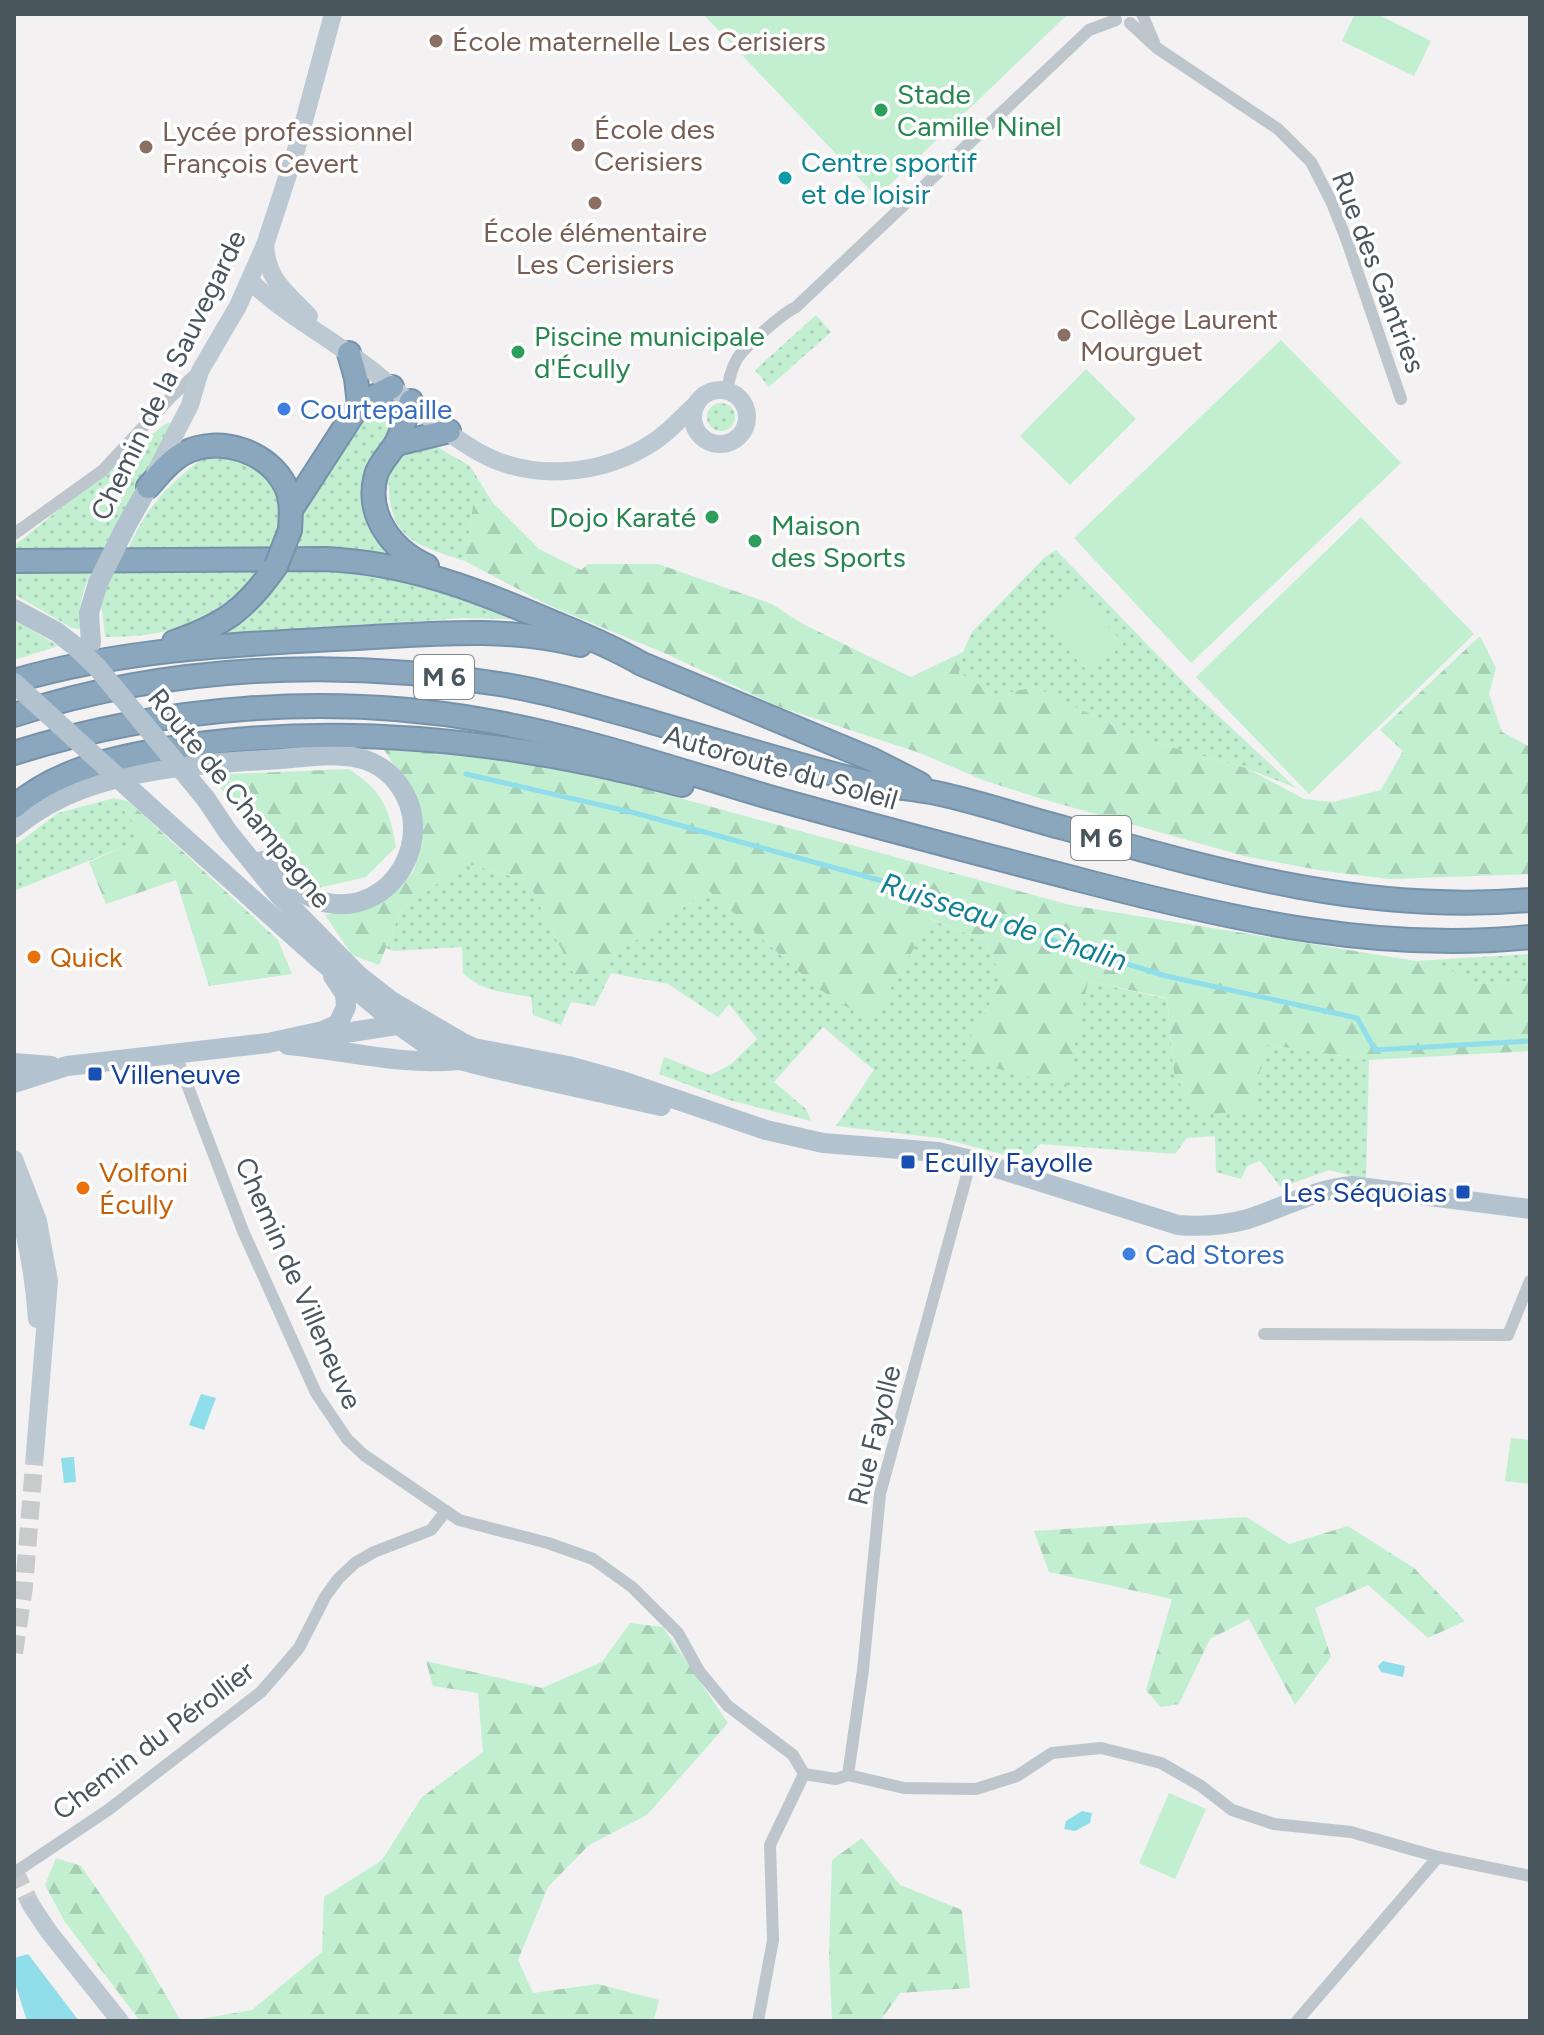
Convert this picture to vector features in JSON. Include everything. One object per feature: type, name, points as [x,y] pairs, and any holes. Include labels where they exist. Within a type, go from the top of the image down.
[{"type":"highway","points":[[349,353],[359,405]]},
{"type":"highway","points":[[145,652],[190,637],[231,616],[253,597],[276,566],[290,520],[359,405],[392,387]]},
{"type":"highway","points":[[411,401],[396,444],[377,473],[373,494],[379,520],[389,539],[414,560],[616,649],[642,664]]},
{"type":"highway","points":[[396,444],[449,431]]},
{"type":"highway","points":[[148,487],[172,461],[186,452],[227,446],[248,452],[269,466],[286,487],[290,520]]},
{"type":"highway","points":[[14,561],[349,560],[413,570],[486,593]]},
{"type":"highway","points":[[14,682],[112,657],[145,652],[494,632],[545,636],[642,664],[873,760],[939,794]]},
{"type":"highway","name":"Autoroute du Soleil","points":[[14,715],[79,696],[153,682],[231,674],[303,670],[436,676],[502,684],[560,697],[865,782],[939,794],[1183,861],[1332,894],[1439,903],[1530,900]]},
{"type":"highway","name":"Autoroute du Soleil","points":[[14,753],[123,726],[213,712],[283,707],[363,707],[482,719],[602,746],[769,797],[1165,902],[1272,925],[1386,939],[1453,941],[1530,937]]},
{"type":"highway","points":[[14,807],[64,775],[123,757],[197,744],[303,735],[395,738],[524,751],[611,766],[700,790],[769,797]]},
{"type":"main road","name":"Chemin de la Sauvegarde","points":[[97,667],[83,645],[89,613],[98,583],[148,487]]},
{"type":"main road","points":[[14,609],[83,645]]},
{"type":"main road","name":"Route de Champagne","points":[[97,667],[206,799],[253,865],[315,933],[359,976],[391,1001],[446,1035],[474,1048],[568,1066],[622,1081],[743,1123]]},
{"type":"main road","name":"Route de Champagne","points":[[14,682],[318,958],[396,1023],[423,1042],[460,1060],[823,1143],[938,1152],[1178,1225],[1195,1226],[1248,1219],[1326,1190],[1352,1186],[1530,1209]]},
{"type":"main road","points":[[14,828],[41,808],[71,793],[136,775],[196,765],[344,756],[377,765],[401,787],[413,821],[409,859],[397,878],[379,893],[350,904],[325,902],[302,892],[278,874],[206,799]]},
{"type":"main road","points":[[14,1063],[67,1066],[268,1043],[323,1031],[338,1024],[343,1017],[345,994],[340,983],[318,958]]},
{"type":"main road","points":[[323,1031],[345,1033],[396,1023],[411,1024],[446,1035]]},
{"type":"main road","points":[[268,1043],[430,1063],[460,1060]]},
{"type":"main road","points":[[14,1083],[67,1066]]},
{"type":"street","name":"Chemin de la Sauvegarde","points":[[148,487],[190,405],[200,371],[250,281],[265,245],[297,147],[333,14]]},
{"type":"street","points":[[727,391],[732,369],[744,350],[786,311],[796,307],[1089,30],[1114,17],[1137,17]]},
{"type":"street","name":"Rue des Gantries","points":[[1137,17],[1157,48],[1278,129],[1311,162],[1347,241],[1401,399]]},
{"type":"street","points":[[265,245],[267,266],[275,280],[349,353]]},
{"type":"street","points":[[250,281],[449,431],[495,461],[518,468],[552,472],[594,468],[610,463],[658,439],[707,393],[727,391],[737,396],[746,410],[743,430],[739,436],[725,443],[711,442],[699,433],[683,431],[658,439]]},
{"type":"street","points":[[14,534],[102,471],[173,395],[200,371]]},
{"type":"street","points":[[696,404],[693,419],[699,433]]},
{"type":"street","name":"Chemin de Villeneuve","points":[[175,1053],[243,1231],[316,1393],[347,1439],[364,1455],[459,1520],[548,1543],[593,1559],[632,1587],[678,1633],[699,1671],[728,1706],[793,1755],[804,1774]]},
{"type":"street","points":[[14,1159],[38,1221],[49,1281],[35,1453]]},
{"type":"street","name":"Rue Fayolle","points":[[848,1775],[863,1670],[880,1494],[971,1160]]},
{"type":"street","points":[[14,1198],[25,1229],[33,1275],[41,1366]]},
{"type":"street","points":[[1264,1334],[1508,1335],[1530,1281]]},
{"type":"street","name":"Chemin du Pérollier","points":[[14,1873],[108,1810],[261,1692],[299,1648],[325,1597],[338,1579],[355,1563],[374,1552],[431,1530],[446,1511]]},
{"type":"street","points":[[758,2021],[773,1940],[770,1845],[804,1774],[836,1779],[848,1775],[904,1788],[976,1789],[1017,1776],[1052,1753],[1101,1748],[1161,1763],[1201,1786],[1232,1810],[1274,1824],[1351,1832],[1438,1857],[1530,1876]]},
{"type":"street","points":[[1297,2021],[1438,1857]]},
{"type":"street","points":[[31,1905],[120,2021]]},
{"type":"green space","name":"Stade Camille Ninel","points":[[703,14],[1068,14],[877,197]]},
{"type":"green space","points":[[1355,14],[1377,14],[1431,41],[1414,76],[1342,41]]},
{"type":"green space","points":[[816,315],[831,332],[769,387],[755,370]]},
{"type":"green space","points":[[1281,340],[1401,463],[1191,663],[1074,538]]},
{"type":"green space","points":[[1086,369],[1136,419],[1070,485],[1020,436]]},
{"type":"green space","points":[[379,403],[393,409],[393,428],[373,458],[393,554],[388,557],[299,546],[303,514],[317,484],[346,442]]},
{"type":"green space","points":[[721,403],[731,407],[735,417],[731,427],[721,431],[711,427],[707,417],[711,407]]},
{"type":"green space","points":[[172,422],[160,451],[101,555],[14,553],[14,546],[165,424]]},
{"type":"green space","points":[[432,444],[470,466],[493,503],[473,505],[465,561],[413,540],[403,532],[391,506],[389,466],[410,447]]},
{"type":"green space","points":[[211,452],[245,456],[276,488],[282,518],[275,548],[128,549],[144,518],[162,494]]},
{"type":"green space","points":[[493,503],[539,549],[581,570],[588,564],[658,564],[772,604],[801,623],[911,677],[963,652],[959,673],[997,695],[1035,687],[1139,738],[1246,768],[1304,799],[1333,802],[1381,790],[1403,751],[1380,730],[1480,636],[1496,668],[1489,694],[1502,732],[1530,747],[1530,874],[1390,879],[1324,871],[1244,856],[983,780],[920,753],[777,706],[669,655],[546,604],[465,561],[473,505]]},
{"type":"green space","points":[[1361,517],[1474,634],[1309,794],[1196,677]]},
{"type":"green space","points":[[1056,550],[1197,696],[1296,788],[1246,768],[1139,738],[1035,687],[997,696],[959,673],[963,652],[972,632],[1045,557]]},
{"type":"green space","points":[[95,565],[82,596],[81,629],[72,628],[14,594],[14,567]]},
{"type":"green space","points":[[266,567],[229,600],[194,622],[154,634],[105,637],[101,601],[115,568]]},
{"type":"green space","points":[[291,568],[353,568],[451,586],[514,613],[514,619],[462,618],[229,635],[226,631],[241,621]]},
{"type":"green space","points":[[1077,593],[1124,643],[1090,674],[1044,624]]},
{"type":"green space","points":[[14,622],[20,623],[58,646],[14,660]]},
{"type":"green space","points":[[382,747],[495,757],[632,785],[1070,905],[1416,961],[1431,960],[1476,984],[1530,981],[1530,1051],[1369,1060],[1264,1044],[1254,1110],[1199,1115],[1174,1074],[1167,998],[1088,981],[1066,1087],[958,1058],[1003,981],[985,940],[931,919],[871,1022],[816,987],[708,890],[577,981],[528,881],[465,863],[401,910],[379,965],[352,955],[325,915],[378,902],[413,872],[423,840],[414,794]]},
{"type":"green space","points":[[349,769],[370,786],[383,802],[396,847],[366,877],[318,888],[272,847],[209,775]]},
{"type":"green space","points":[[114,798],[146,838],[14,891],[14,846],[58,813]]},
{"type":"green space","points":[[114,798],[128,801],[278,940],[292,974],[209,986],[176,880],[106,904],[89,862],[145,838]]},
{"type":"green space","points":[[465,863],[528,881],[577,981],[708,890],[816,987],[930,919],[985,940],[1003,981],[958,1059],[1088,981],[1167,999],[1174,1074],[1264,1044],[1369,1060],[1366,1180],[1330,1170],[1281,1187],[1260,1161],[1247,1166],[1241,1179],[1216,1172],[1215,1136],[1187,1138],[1175,1154],[1040,1144],[1025,1160],[940,1138],[836,1126],[874,1070],[823,1027],[774,1082],[806,1109],[811,1121],[729,1100],[659,1074],[664,1057],[710,1075],[730,1065],[757,1039],[729,1004],[718,1017],[668,984],[611,973],[595,1006],[571,1002],[561,1025],[533,1015],[531,997],[495,990],[470,979],[463,973],[462,947],[394,951],[386,948],[401,910]]},
{"type":"green space","points":[[1530,954],[1530,981],[1476,984],[1431,960]]},
{"type":"green space","points":[[1511,1438],[1530,1440],[1530,1484],[1505,1481]]},
{"type":"green space","points":[[1246,1517],[1289,1544],[1348,1526],[1414,1568],[1465,1621],[1428,1638],[1368,1585],[1315,1608],[1331,1657],[1295,1705],[1249,1619],[1210,1639],[1179,1704],[1161,1707],[1146,1690],[1172,1599],[1049,1572],[1034,1531]]},
{"type":"green space","points":[[630,1623],[663,1627],[728,1723],[647,1815],[589,1845],[548,1887],[518,1960],[533,1993],[598,1984],[659,2000],[654,2019],[189,2021],[252,2010],[322,1952],[324,1897],[382,1860],[422,1797],[483,1752],[478,1693],[433,1686],[426,1661],[542,1688],[602,1662]]},
{"type":"green space","points":[[1169,1793],[1206,1809],[1175,1879],[1139,1863]]},
{"type":"green space","points":[[862,1838],[900,1885],[962,1910],[970,1988],[900,1993],[880,2021],[832,2021],[829,1956],[832,1860]]},
{"type":"green space","points":[[56,1858],[81,1866],[141,1953],[181,2021],[140,2021],[65,1922],[45,1885]]},
{"type":"water","points":[[201,1394],[216,1398],[204,1430],[189,1425]]},
{"type":"water","points":[[74,1457],[76,1482],[64,1483],[61,1458]]},
{"type":"water","points":[[1383,1661],[1405,1666],[1403,1677],[1381,1672],[1378,1666]]},
{"type":"water","points":[[1082,1811],[1092,1813],[1090,1823],[1075,1831],[1064,1829],[1066,1821]]},
{"type":"water","points":[[28,1954],[79,2021],[27,2021],[14,1980],[14,1958]]},
{"type":"waterway","name":"Ruisseau de Chalin","points":[[466,774],[635,813],[930,894],[1069,946],[1166,976],[1357,1018],[1375,1050],[1530,1041]]},
{"type":"tunnel","points":[[14,1653],[24,1587],[35,1453]]},
{"type":"tunnel","points":[[14,1870],[31,1905]]},
{"type":"place","name":"École maternelle Les Cerisiers","points":[[436,41]]},
{"type":"place","name":"Stade Camille Ninel","points":[[881,110]]},
{"type":"place","name":"École des Cerisiers","points":[[578,145]]},
{"type":"place","name":"Lycée professionnel François Cevert","points":[[146,147]]},
{"type":"place","name":"Centre sportif et de loisir","points":[[785,178]]},
{"type":"place","name":"École élémentaire Les Cerisiers","points":[[595,203]]},
{"type":"place","name":"Collège Laurent Mourguet","points":[[1064,335]]},
{"type":"place","name":"Piscine municipale d'Écully","points":[[518,352]]},
{"type":"place","name":"Courtepaille","points":[[284,409]]},
{"type":"place","name":"Dojo Karaté","points":[[712,517]]},
{"type":"place","name":"Maison des Sports","points":[[755,541]]},
{"type":"place","name":"Quick","points":[[34,957]]},
{"type":"place","name":"Villeneuve","points":[[95,1074]]},
{"type":"place","name":"Ecully Fayolle","points":[[908,1162]]},
{"type":"place","name":"Volfoni Écully","points":[[83,1188]]},
{"type":"place","name":"Les Séquoias","points":[[1463,1192]]},
{"type":"place","name":"Cad Stores","points":[[1129,1254]]}]
